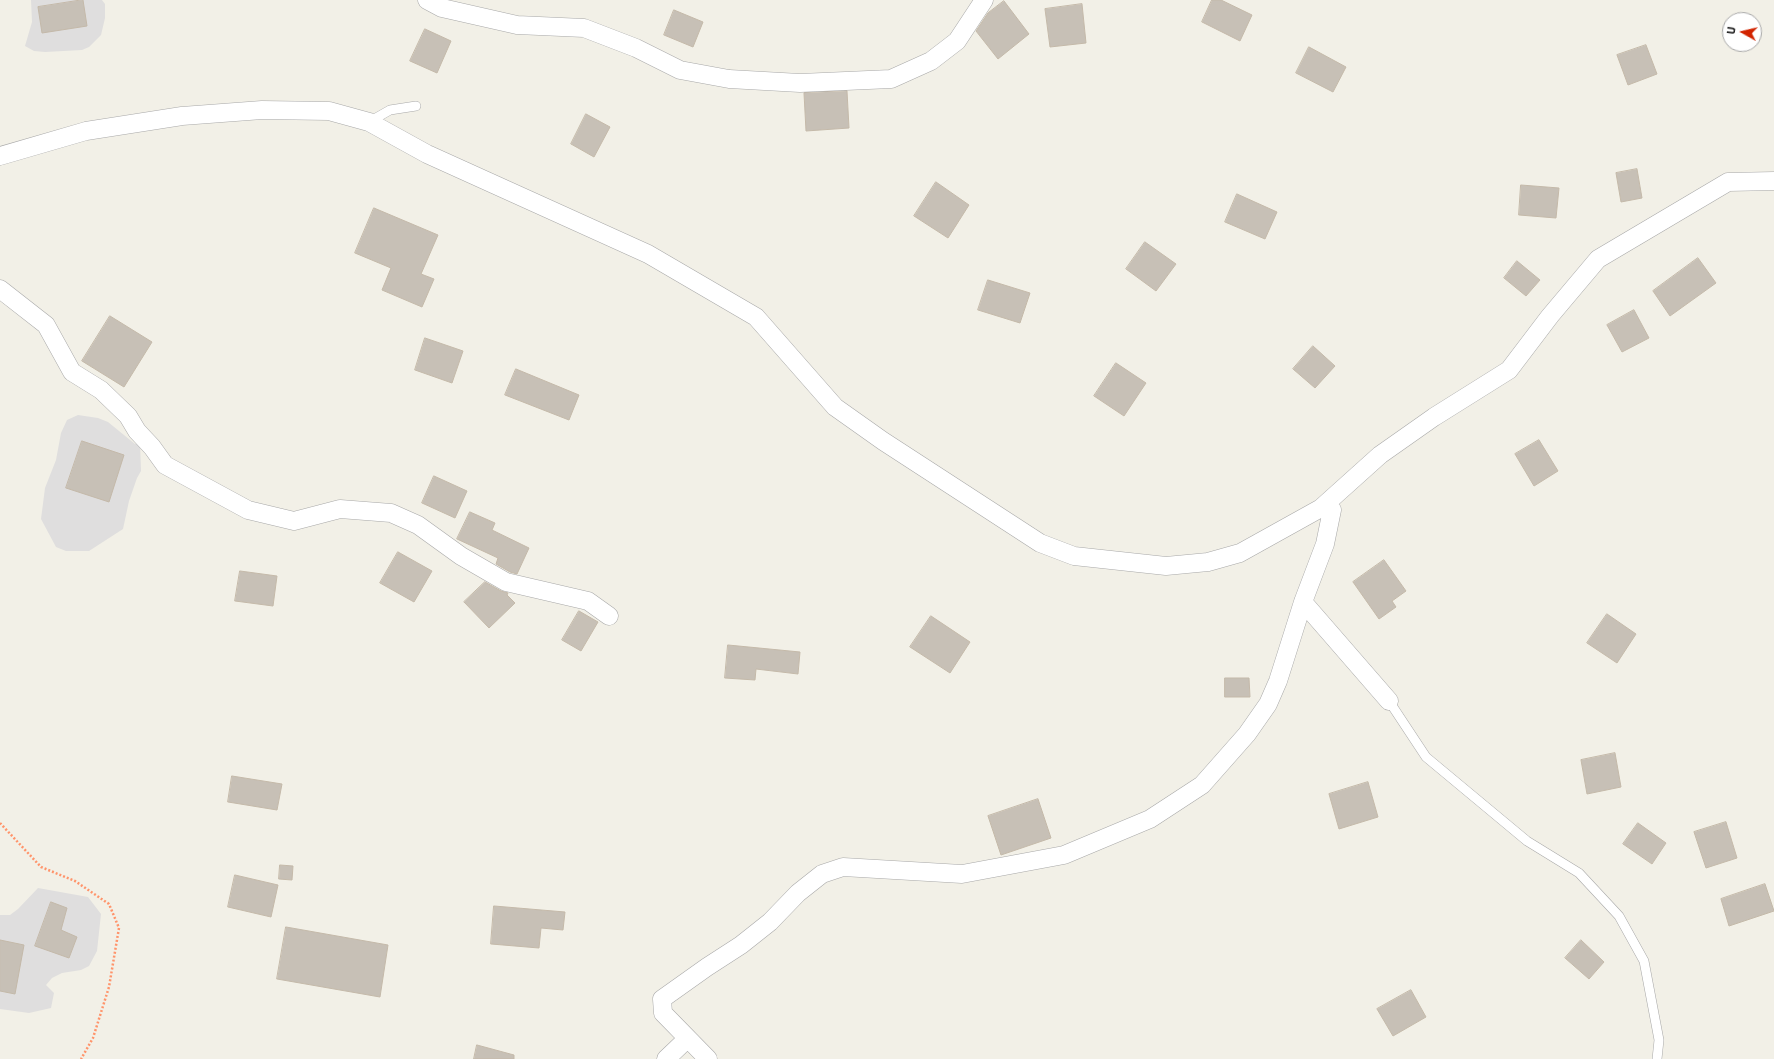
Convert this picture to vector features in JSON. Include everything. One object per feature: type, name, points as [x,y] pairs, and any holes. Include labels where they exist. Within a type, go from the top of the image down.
[{"type":"street","points":[[427,0],[442,8],[517,25],[584,28],[636,48],[680,70],[729,79],[800,83],[891,79],[931,61],[957,41],[984,0]]},
{"type":"street","points":[[0,156],[86,131],[182,116],[262,110],[329,111],[369,122],[427,154],[648,254],[756,317],[835,407],[883,441],[1040,543],[1074,556],[1166,566],[1208,562],[1240,553],[1321,508],[1380,455],[1434,417],[1509,370],[1550,316],[1598,259],[1728,182],[1774,181]]},
{"type":"street","points":[[0,289],[46,325],[72,372],[101,390],[128,416],[136,431],[152,447],[165,465],[248,510],[294,520],[340,510],[391,513],[418,525],[461,556],[506,582],[588,601],[609,616]]},
{"type":"street","points":[[708,1059],[664,1013],[662,999],[707,967],[741,946],[770,922],[798,893],[822,874],[843,867],[962,874],[1064,855],[1150,819],[1202,785],[1247,734],[1268,704],[1278,681],[1303,602],[1325,544],[1331,521],[1332,510],[1328,508],[1321,508]]},
{"type":"street","points":[[1303,602],[1389,701]]},
{"type":"street","points":[[666,1059],[687,1038]]},
{"type":"lane","points":[[369,122],[390,110],[416,106]]},
{"type":"lane","points":[[1389,701],[1426,757],[1527,841],[1579,873],[1619,916],[1644,962],[1659,1040],[1657,1059]]},
{"type":"path","points":[[0,823],[41,867],[75,882],[109,904],[119,928],[109,987],[93,1038],[81,1059]]},
{"type":"shaded area","points":[[31,0],[102,0],[105,4],[105,18],[101,35],[89,47],[82,50],[45,52],[34,51],[25,46],[32,22]]},
{"type":"shaded area","points":[[78,415],[98,418],[108,422],[135,444],[140,442],[141,471],[129,501],[123,529],[89,551],[66,551],[56,547],[41,519],[45,488],[56,460],[61,433],[67,420]]},
{"type":"shaded area","points":[[38,888],[88,897],[101,914],[97,951],[89,966],[81,970],[62,973],[52,978],[46,985],[54,993],[51,1008],[29,1013],[0,1009],[0,915],[10,915],[18,909]]},
{"type":"building","points":[[83,0],[87,26],[42,33],[38,7]]},
{"type":"building","points":[[1212,0],[1221,0],[1252,15],[1240,41],[1202,22]]},
{"type":"building","points":[[1004,1],[1029,34],[998,59],[976,31],[988,13]]},
{"type":"building","points":[[1082,4],[1086,43],[1050,47],[1045,9]]},
{"type":"building","points":[[674,10],[703,22],[693,47],[664,35]]},
{"type":"building","points":[[425,29],[451,41],[437,73],[410,61]]},
{"type":"building","points":[[1646,45],[1657,74],[1628,85],[1617,55]]},
{"type":"building","points":[[1309,47],[1346,67],[1333,92],[1296,73]]},
{"type":"building","points":[[847,91],[849,128],[806,131],[804,93]]},
{"type":"building","points":[[586,114],[610,127],[594,157],[571,144]]},
{"type":"building","points":[[1637,169],[1642,198],[1621,202],[1616,173]]},
{"type":"building","points":[[936,182],[969,205],[948,238],[914,216]]},
{"type":"building","points":[[1521,185],[1559,188],[1556,218],[1519,215]]},
{"type":"building","points":[[1237,194],[1277,212],[1265,239],[1225,222]]},
{"type":"building","points":[[374,208],[438,235],[421,274],[434,279],[422,307],[382,290],[391,268],[355,253]]},
{"type":"building","points":[[1145,242],[1176,264],[1156,291],[1126,269]]},
{"type":"building","points":[[1698,258],[1716,283],[1670,316],[1653,291]]},
{"type":"building","points":[[1517,261],[1540,280],[1526,296],[1504,278]]},
{"type":"building","points":[[988,280],[1030,293],[1020,323],[978,310]]},
{"type":"building","points":[[1634,310],[1649,338],[1622,352],[1607,325]]},
{"type":"building","points":[[110,316],[152,342],[124,387],[82,361]]},
{"type":"building","points":[[425,338],[463,351],[452,383],[415,370]]},
{"type":"building","points":[[1313,346],[1335,366],[1315,388],[1293,369]]},
{"type":"building","points":[[1116,363],[1146,383],[1124,416],[1094,396]]},
{"type":"building","points":[[516,369],[579,395],[569,420],[505,395]]},
{"type":"building","points":[[1539,440],[1558,471],[1534,486],[1515,454]]},
{"type":"building","points":[[82,441],[124,455],[109,502],[66,488]]},
{"type":"building","points":[[434,476],[467,491],[455,518],[422,503]]},
{"type":"building","points":[[470,512],[495,523],[492,530],[529,548],[517,574],[510,572],[496,564],[498,558],[457,539]]},
{"type":"building","points":[[398,552],[432,571],[414,602],[380,583]]},
{"type":"building","points":[[1384,560],[1406,591],[1392,601],[1396,607],[1379,619],[1353,582]]},
{"type":"building","points":[[240,571],[277,576],[273,606],[235,601]]},
{"type":"building","points":[[485,582],[501,591],[508,593],[507,595],[515,603],[489,628],[464,602]]},
{"type":"building","points":[[579,611],[598,622],[581,651],[562,640]]},
{"type":"building","points":[[1607,614],[1636,634],[1617,663],[1587,643]]},
{"type":"building","points":[[931,616],[970,642],[950,673],[910,647]]},
{"type":"building","points":[[728,645],[800,652],[798,674],[756,669],[755,680],[725,678]]},
{"type":"building","points":[[1225,678],[1249,678],[1250,697],[1225,697]]},
{"type":"building","points":[[1615,753],[1621,787],[1587,794],[1581,760]]},
{"type":"building","points":[[232,776],[282,784],[277,810],[228,802]]},
{"type":"building","points":[[1368,782],[1378,817],[1339,829],[1329,794]]},
{"type":"building","points":[[1038,799],[1051,838],[1001,855],[988,816]]},
{"type":"building","points":[[1726,822],[1737,858],[1706,868],[1694,832]]},
{"type":"building","points":[[1638,823],[1666,843],[1652,864],[1623,844]]},
{"type":"building","points":[[280,865],[293,866],[292,880],[279,879]]},
{"type":"building","points":[[235,875],[278,885],[271,917],[228,907]]},
{"type":"building","points":[[1765,884],[1774,911],[1729,926],[1721,899]]},
{"type":"building","points":[[51,902],[67,908],[61,930],[77,937],[69,958],[35,946]]},
{"type":"building","points":[[494,906],[565,912],[563,930],[541,928],[539,948],[491,944]]},
{"type":"building","points":[[286,927],[388,945],[380,997],[277,979]]},
{"type":"building","points":[[0,940],[24,945],[15,994],[0,991]]},
{"type":"building","points":[[1581,940],[1604,962],[1589,979],[1565,958]]},
{"type":"building","points":[[1411,990],[1426,1017],[1393,1036],[1377,1009]]},
{"type":"building","points":[[477,1045],[514,1055],[514,1059],[474,1059]]}]
